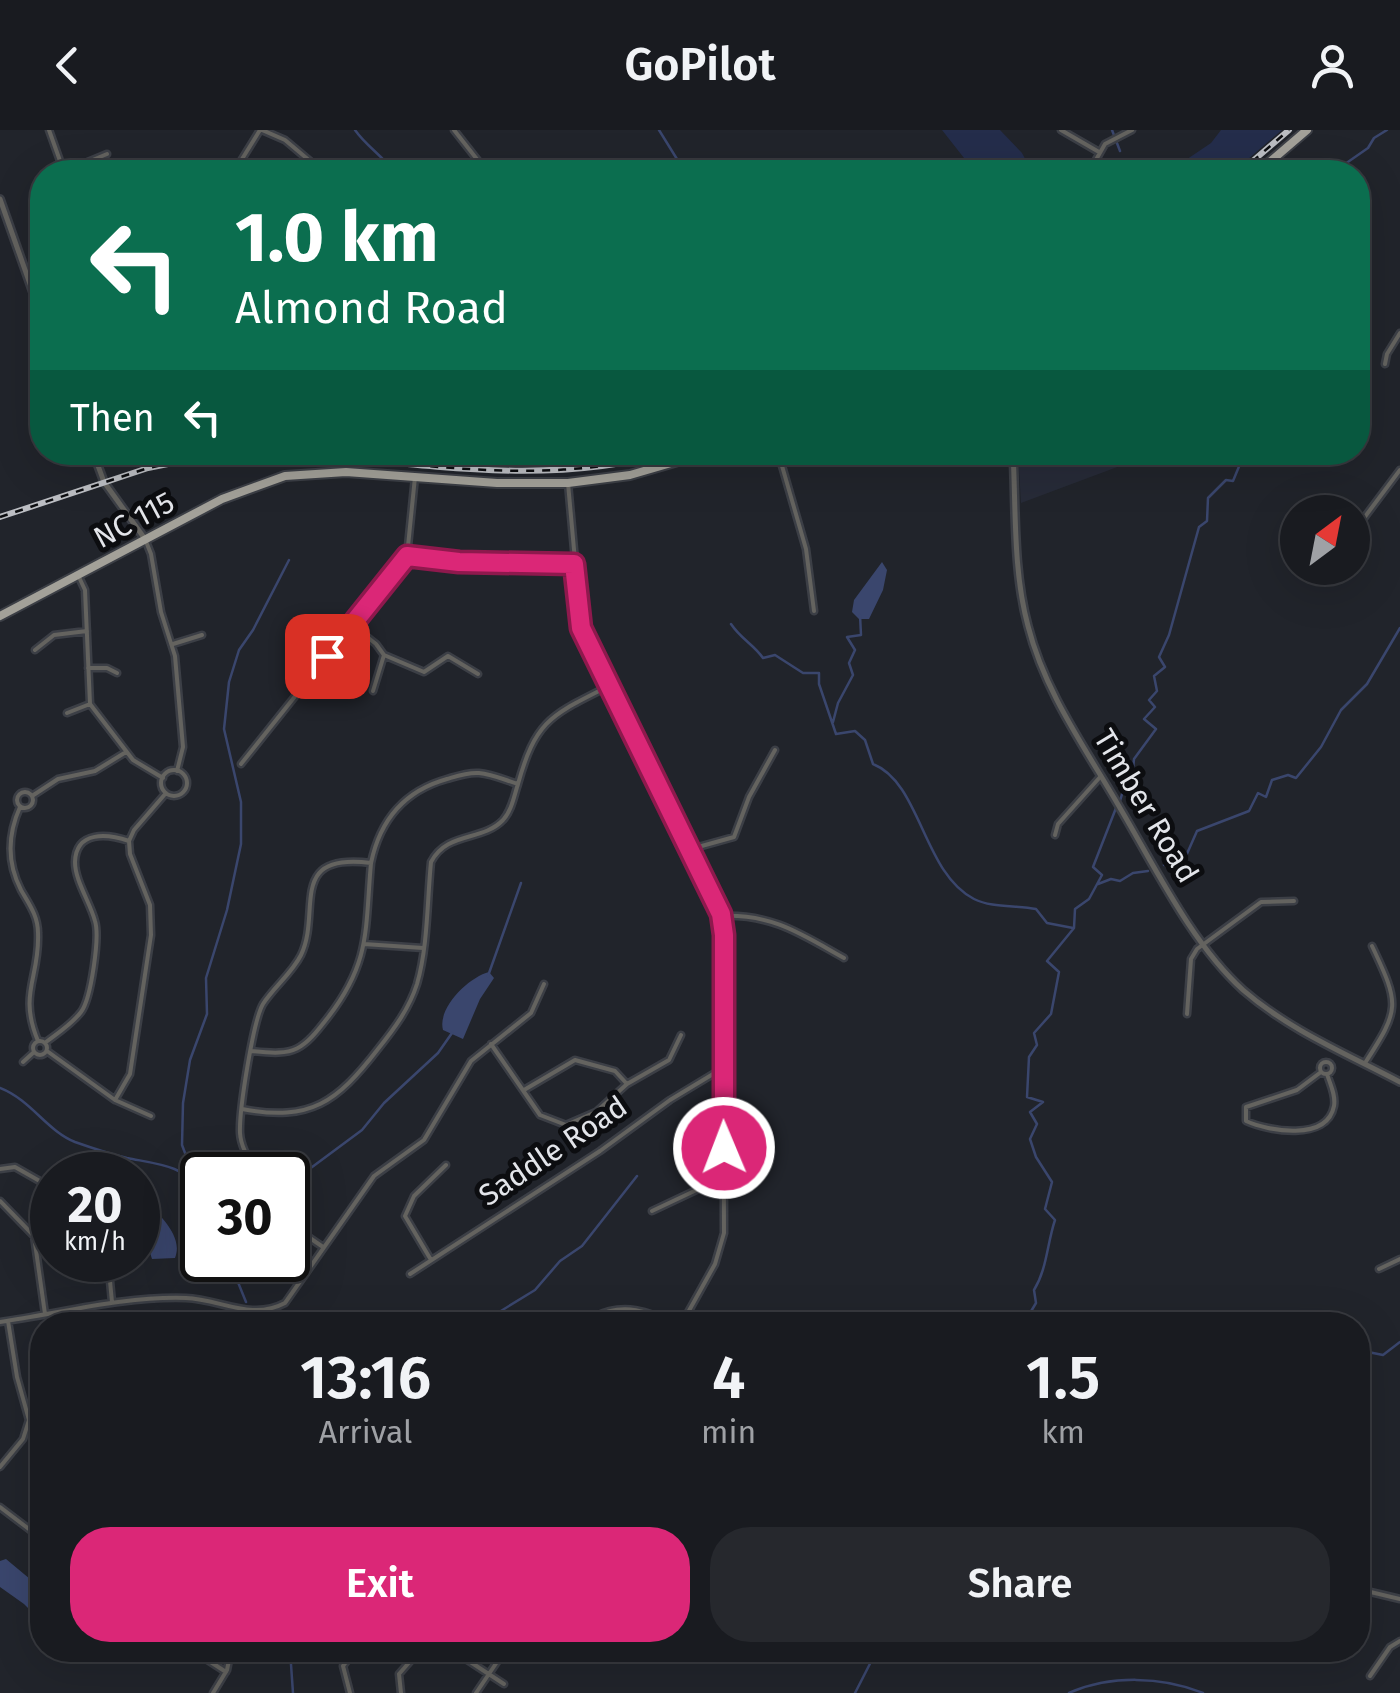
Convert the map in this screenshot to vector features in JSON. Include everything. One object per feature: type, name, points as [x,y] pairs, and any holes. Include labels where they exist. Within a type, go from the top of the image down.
[{"type":"main road","points":[[1272,160],[1307,130]]},
{"type":"main road","name":"NC 115","points":[[0,616],[242,490],[285,476],[346,472],[568,483],[630,475],[665,465]]},
{"type":"street","points":[[49,130],[60,160]]},
{"type":"street","points":[[242,160],[261,130],[285,140],[309,160]]},
{"type":"street","points":[[454,130],[478,160]]},
{"type":"street","points":[[1061,130],[1099,152]]},
{"type":"street","points":[[1095,160],[1114,138],[1132,130]]},
{"type":"street","points":[[93,160],[108,154]]},
{"type":"street","points":[[0,199],[30,284]]},
{"type":"street","points":[[1386,364],[1387,354],[1400,333]]},
{"type":"street","points":[[98,465],[104,482],[145,540],[175,656],[183,747],[177,771]]},
{"type":"street","points":[[782,465],[806,548],[814,611]]},
{"type":"street","name":"Timber Road","points":[[1014,465],[1020,584],[1029,632],[1050,688],[1203,943],[1233,980],[1263,1006],[1335,1051],[1400,1082]]},
{"type":"street","points":[[1370,510],[1400,470]]},
{"type":"street","points":[[241,764],[407,556],[415,477]]},
{"type":"street","points":[[1392,482],[1400,487]]},
{"type":"street","points":[[568,483],[581,628],[722,916],[724,1233],[720,1252],[686,1312]]},
{"type":"street","points":[[407,556],[459,562],[574,564]]},
{"type":"street","points":[[78,575],[86,590],[90,704],[126,752],[162,778],[166,793]]},
{"type":"street","points":[[352,625],[383,650],[373,691]]},
{"type":"street","points":[[35,650],[54,635],[87,631]]},
{"type":"street","points":[[171,644],[202,635]]},
{"type":"street","points":[[384,655],[424,672],[448,656],[478,674]]},
{"type":"street","points":[[88,668],[107,668],[117,673]]},
{"type":"street","points":[[242,1109],[271,1114],[301,1112],[342,1092],[407,1008],[417,983],[431,862],[436,854],[449,842],[500,824],[510,811],[542,726],[563,709],[609,686]]},
{"type":"street","points":[[67,714],[90,704]]},
{"type":"street","points":[[691,849],[734,837],[749,797],[775,750]]},
{"type":"street","points":[[32,796],[58,779],[95,771],[126,752]]},
{"type":"street","points":[[162,778],[177,771],[186,777],[186,790],[176,796],[166,793]]},
{"type":"street","points":[[252,1052],[281,1054],[304,1046],[350,986],[359,969],[364,944],[377,838],[402,802],[420,790],[472,773],[518,784]]},
{"type":"street","points":[[1054,835],[1058,824],[1102,776]]},
{"type":"street","points":[[32,796],[20,793],[17,800],[20,807],[11,836],[11,858],[38,926],[28,1010],[38,1040]]},
{"type":"street","points":[[115,1100],[130,1074],[152,936],[150,905],[130,854],[129,840],[166,793]]},
{"type":"street","points":[[20,807],[31,806],[32,796]]},
{"type":"street","points":[[46,1042],[80,1014],[88,997],[97,927],[76,870],[77,853],[95,835],[129,840]]},
{"type":"street","points":[[246,1152],[242,1144],[242,1109],[262,1006],[302,952],[312,885],[321,872],[334,864],[371,863]]},
{"type":"street","points":[[1188,1014],[1191,959],[1203,943],[1261,902],[1294,901]]},
{"type":"street","points":[[722,916],[764,918],[844,958]]},
{"type":"street","points":[[364,944],[423,948]]},
{"type":"street","points":[[1364,1063],[1391,1024],[1398,1005],[1395,988],[1372,946]]},
{"type":"street","points":[[55,1312],[112,1302],[191,1298],[242,1310],[271,1310],[285,1304],[374,1176],[424,1140],[471,1060],[531,1013],[544,984]]},
{"type":"street","points":[[491,1044],[540,1114],[566,1125],[596,1112],[627,1084],[669,1060],[682,1034]]},
{"type":"street","points":[[38,1040],[46,1042]]},
{"type":"street","points":[[34,1052],[33,1045],[38,1040]]},
{"type":"street","points":[[46,1042],[47,1052],[115,1100],[150,1116]]},
{"type":"street","points":[[1329,1063],[1321,1064],[1324,1073],[1333,1092],[1334,1108],[1316,1127],[1272,1129],[1246,1120],[1246,1107],[1297,1090],[1324,1073],[1329,1063],[1335,1051]]},
{"type":"street","points":[[34,1052],[47,1052]]},
{"type":"street","points":[[23,1062],[34,1052]]},
{"type":"street","points":[[524,1090],[574,1060],[615,1071],[627,1084]]},
{"type":"street","name":"Saddle Road","points":[[410,1274],[724,1068]]},
{"type":"street","points":[[431,1260],[405,1216],[414,1196],[446,1165]]},
{"type":"street","points":[[0,1169],[15,1167],[30,1176]]},
{"type":"street","points":[[652,1211],[724,1177]]},
{"type":"street","points":[[0,1201],[34,1236],[44,1312]]},
{"type":"street","points":[[310,1238],[323,1247]]},
{"type":"street","points":[[1379,1270],[1400,1259]]},
{"type":"street","points":[[110,1282],[112,1302]]},
{"type":"street","points":[[615,1312],[632,1308],[651,1312]]},
{"type":"street","points":[[0,1322],[30,1317]]},
{"type":"street","points":[[0,1467],[24,1439],[29,1420],[8,1321]]},
{"type":"street","points":[[0,1506],[30,1530]]},
{"type":"street","points":[[1370,1592],[1400,1599]]},
{"type":"street","points":[[1370,1676],[1390,1647],[1400,1641]]},
{"type":"street","points":[[211,1662],[226,1672]]},
{"type":"street","points":[[213,1693],[228,1662]]},
{"type":"street","points":[[346,1662],[343,1666],[350,1693]]},
{"type":"street","points":[[400,1693],[399,1674],[410,1662]]},
{"type":"street","points":[[470,1662],[504,1684]]},
{"type":"street","points":[[476,1693],[497,1662]]},
{"type":"shaded area","points":[[942,130],[1000,130],[1026,160],[966,160]]},
{"type":"shaded area","points":[[1221,130],[1282,130],[1247,160],[1186,160],[1211,143]]},
{"type":"shaded area","points":[[1019,465],[1123,465],[1021,503]]},
{"type":"shaded area","points":[[882,562],[887,570],[883,590],[869,619],[859,619],[852,612],[854,600]]},
{"type":"shaded area","points":[[489,972],[494,978],[463,1039],[443,1030],[445,1012],[456,995]]},
{"type":"shaded area","points":[[160,1215],[176,1241],[175,1258],[160,1259]]},
{"type":"shaded area","points":[[6,1559],[30,1579],[30,1610],[0,1587],[0,1561]]},
{"type":"waterway","points":[[355,130],[384,160]]},
{"type":"waterway","points":[[659,130],[678,160]]},
{"type":"waterway","points":[[1112,130],[1120,151]]},
{"type":"waterway","points":[[1351,160],[1387,130]]},
{"type":"waterway","points":[[1120,801],[1125,784],[1132,780],[1134,759],[1156,729],[1144,719],[1155,707],[1149,700],[1157,691],[1154,676],[1165,667],[1159,657],[1169,635],[1199,527],[1207,521],[1208,498],[1226,480],[1233,481],[1240,465]]},
{"type":"waterway","points":[[185,1152],[183,1103],[190,1060],[207,1014],[206,978],[227,910],[241,844],[241,802],[224,729],[229,682],[239,650],[289,560]]},
{"type":"waterway","points":[[833,722],[853,675],[849,663],[855,650],[847,637],[861,635],[860,615]]},
{"type":"waterway","points":[[731,624],[763,658],[775,655],[803,673],[819,673],[836,734],[855,731],[865,740],[873,764],[902,789],[943,870],[957,887],[981,902],[1036,909],[1047,923],[1073,928]]},
{"type":"waterway","points":[[1164,865],[1186,856],[1197,831],[1249,811],[1258,793],[1266,797],[1272,780],[1288,775],[1296,778],[1321,747],[1341,710],[1367,684],[1400,628]]},
{"type":"waterway","points":[[1031,1312],[1055,1220],[1045,1209],[1052,1182],[1030,1139],[1037,1124],[1030,1112],[1043,1102],[1027,1097],[1029,1057],[1037,1045],[1034,1033],[1051,1014],[1059,972],[1047,961],[1074,928],[1075,909],[1089,899],[1102,875],[1093,867],[1116,808]]},
{"type":"waterway","points":[[1098,884],[1148,871]]},
{"type":"waterway","points":[[488,976],[521,883]]},
{"type":"waterway","points":[[310,1169],[362,1130],[384,1103],[438,1053],[452,1033]]},
{"type":"waterway","points":[[0,1088],[75,1142],[180,1172]]},
{"type":"waterway","points":[[499,1312],[535,1290],[560,1261],[582,1246],[637,1176]]},
{"type":"waterway","points":[[238,1282],[246,1302]]},
{"type":"waterway","points":[[1370,1352],[1383,1355],[1400,1342]]},
{"type":"waterway","points":[[291,1662],[293,1693]]},
{"type":"waterway","points":[[855,1693],[871,1662]]},
{"type":"waterway","points":[[1069,1693],[1101,1683],[1136,1680],[1171,1683],[1203,1693]]},
{"type":"railway","points":[[1254,160],[1289,130]]},
{"type":"railway","points":[[0,517],[163,465]]},
{"type":"railway","points":[[422,465],[528,471],[608,465]]},
{"type":"route","points":[[327,656],[407,556],[516,565],[574,564],[581,628],[721,914],[724,1148]]}]
